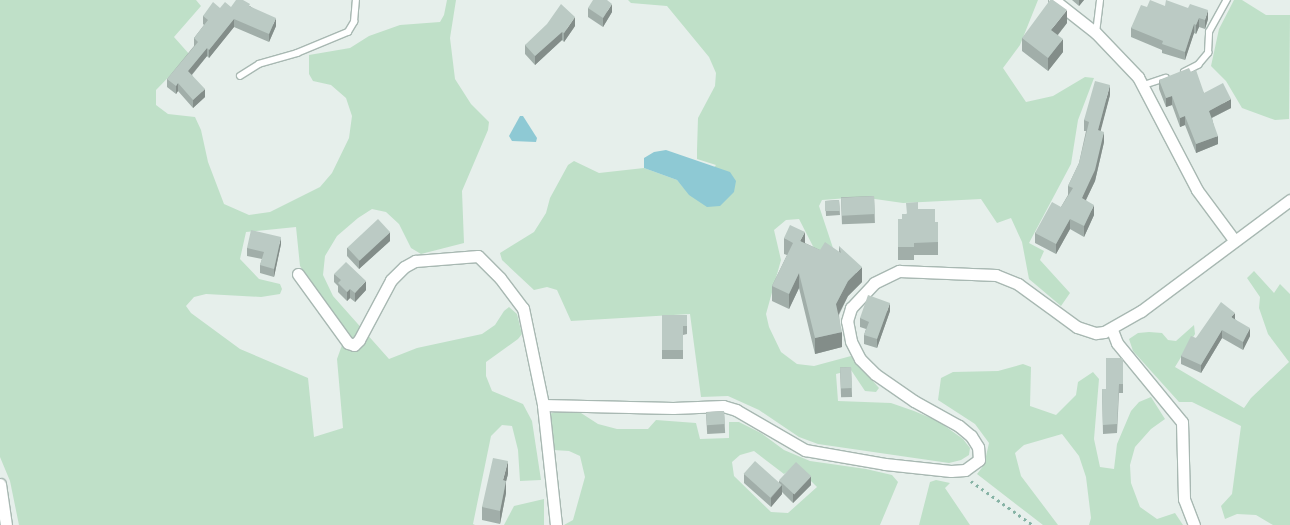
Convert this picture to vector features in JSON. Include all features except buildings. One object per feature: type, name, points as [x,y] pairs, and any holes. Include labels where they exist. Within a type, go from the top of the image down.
[{"type":"street","points":[[1054,0],[1096,33],[1129,66],[1144,85],[1197,190],[1234,240]]},
{"type":"street","points":[[543,405],[672,408],[723,406],[736,410],[806,450],[885,464],[950,471],[965,470],[979,460],[978,447],[971,436],[886,382],[868,368],[856,351],[848,333],[847,321],[851,308],[861,294],[883,278],[899,271],[984,273],[996,275],[1018,284],[1077,327],[1096,333],[1112,330],[1141,311],[1290,200]]},
{"type":"street","points":[[298,274],[348,343],[354,345],[359,340],[391,280],[404,267],[415,261],[478,256],[500,278],[523,308],[543,405],[556,525]]},
{"type":"street","points":[[1112,330],[1117,343],[1182,422],[1184,498],[1194,525]]},
{"type":"street","points":[[0,484],[6,525]]},
{"type":"lane","points":[[240,76],[259,64],[297,52],[348,32],[354,22],[356,0]]},
{"type":"lane","points":[[1096,33],[1100,0]]},
{"type":"lane","points":[[1181,73],[1198,65],[1208,53],[1209,32],[1227,0]]},
{"type":"lane","points":[[1144,85],[1172,76]]},
{"type":"path","points":[[965,470],[970,480],[1033,525]]},
{"type":"green space","points":[[0,0],[196,0],[201,6],[174,37],[190,55],[156,90],[156,105],[168,114],[195,117],[201,130],[208,162],[224,204],[249,215],[270,212],[320,187],[332,173],[349,138],[352,116],[346,98],[331,85],[313,81],[309,74],[309,55],[350,48],[369,36],[400,25],[440,22],[444,15],[447,0],[456,0],[450,38],[455,79],[471,104],[489,122],[488,130],[462,191],[464,243],[421,254],[411,248],[399,224],[386,212],[372,209],[337,236],[325,256],[323,275],[333,296],[389,359],[417,348],[482,334],[495,325],[509,307],[517,314],[522,334],[486,362],[486,376],[492,391],[523,404],[532,421],[541,480],[520,481],[518,450],[512,426],[502,425],[491,436],[473,524],[475,525],[19,525],[10,481],[0,457]],"holes":[[[296,227],[300,266],[346,334],[337,359],[343,428],[314,437],[308,378],[240,349],[191,313],[186,306],[194,297],[206,294],[261,297],[280,294],[282,289],[280,284],[259,279],[240,259],[246,232]]]},
{"type":"green space","points":[[628,0],[1038,0],[1020,45],[1003,68],[1026,102],[1053,96],[1085,77],[1094,78],[1078,120],[1071,164],[1029,243],[1044,251],[1040,260],[1070,293],[1061,306],[1029,279],[1022,242],[1011,218],[997,223],[981,199],[903,203],[861,197],[822,200],[819,206],[834,251],[818,256],[799,219],[786,220],[774,230],[781,260],[766,314],[769,327],[781,352],[797,364],[814,366],[851,356],[879,388],[876,392],[865,391],[851,370],[836,374],[838,401],[891,403],[914,411],[938,421],[963,439],[970,448],[969,455],[961,460],[949,463],[818,444],[799,437],[759,410],[728,396],[701,397],[690,314],[571,321],[557,290],[547,287],[534,290],[502,260],[500,253],[534,232],[546,213],[550,198],[568,165],[574,161],[599,173],[644,168],[677,180],[690,195],[716,165],[697,159],[698,118],[715,86],[716,73],[709,57],[667,6],[631,3]]},
{"type":"green space","points":[[1234,0],[1242,0],[1266,15],[1290,15],[1289,119],[1275,120],[1242,108],[1226,81],[1211,66],[1219,29]]},
{"type":"green space","points":[[1254,271],[1274,293],[1280,284],[1290,294],[1290,525],[1273,525],[1256,515],[1237,514],[1225,519],[1221,506],[1232,494],[1241,426],[1192,402],[1179,402],[1133,351],[1129,339],[1138,333],[1149,332],[1162,333],[1168,340],[1176,341],[1194,325],[1195,334],[1175,367],[1244,408],[1251,398],[1289,362],[1268,334],[1259,308],[1260,297],[1247,278]]},
{"type":"green space","points":[[1023,364],[1031,367],[1030,406],[1056,415],[1076,395],[1078,382],[1093,372],[1099,379],[1094,439],[1100,467],[1114,469],[1117,444],[1131,411],[1139,402],[1151,397],[1165,419],[1151,429],[1135,447],[1130,465],[1131,483],[1140,507],[1157,519],[1175,513],[1183,525],[1089,525],[1091,518],[1086,477],[1079,456],[1062,434],[1024,445],[1015,453],[1021,476],[1058,525],[1043,525],[977,474],[984,465],[989,443],[975,424],[938,400],[941,378],[953,372],[998,371]]},
{"type":"green space","points":[[564,409],[581,413],[598,424],[617,429],[648,429],[656,420],[696,423],[700,439],[729,438],[729,422],[739,422],[761,433],[784,450],[810,461],[866,469],[892,475],[898,482],[880,525],[564,525],[573,520],[585,477],[580,456],[569,451],[553,450],[549,414]],"holes":[[[754,451],[784,474],[796,466],[817,487],[788,513],[771,512],[734,476],[732,462],[740,455]]]},
{"type":"green space","points":[[936,480],[950,483],[945,488],[970,525],[919,525],[930,482]]},
{"type":"green space","points":[[544,499],[544,525],[504,525],[514,506]]},
{"type":"water","points":[[520,116],[523,116],[537,138],[536,142],[512,141],[509,136]]},
{"type":"water","points":[[666,150],[730,172],[736,181],[734,192],[720,206],[707,207],[689,195],[677,180],[644,168],[644,158],[654,152]]}]
